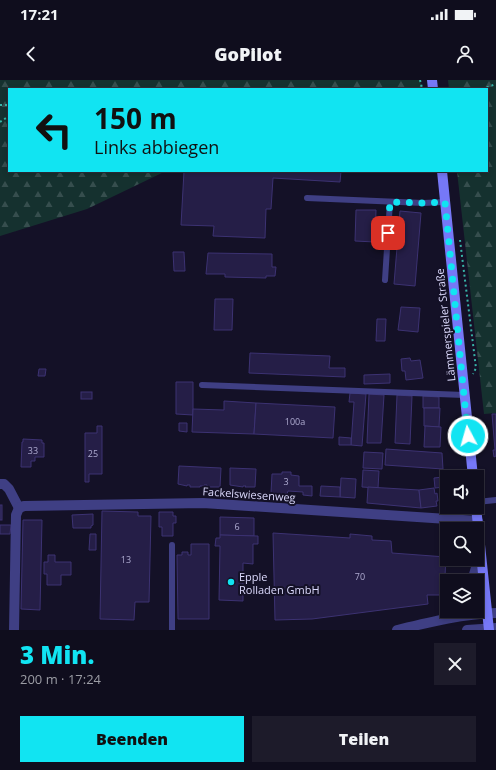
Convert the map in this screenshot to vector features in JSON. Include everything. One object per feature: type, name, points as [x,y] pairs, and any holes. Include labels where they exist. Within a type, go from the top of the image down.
[{"type":"main road","name":"Lämmerspieler Straße","points":[[442,172],[472,470]]},
{"type":"main road","points":[[477,514],[478,522]]},
{"type":"main road","points":[[483,566],[492,613],[491,629]]},
{"type":"street","points":[[0,484],[4,484],[9,489],[19,508],[16,515],[14,630]]},
{"type":"street","name":"Fackelswiesenweg","points":[[19,508],[24,506],[42,505],[196,503],[478,522]]},
{"type":"street","points":[[397,630],[466,615],[492,613]]},
{"type":"street","points":[[429,622],[440,617]]},
{"type":"street","points":[[467,630],[491,629]]},
{"type":"lane","points":[[307,198],[423,203],[445,202]]},
{"type":"lane","points":[[386,280],[390,202]]},
{"type":"lane","points":[[202,385],[464,395]]},
{"type":"lane","points":[[484,501],[496,500]]},
{"type":"lane","points":[[172,545],[172,630]]},
{"type":"path","points":[[485,88],[496,84]]},
{"type":"green space","points":[[0,80],[420,80],[422,88],[8,88],[8,172],[164,172],[87,209],[0,236]]},
{"type":"green space","points":[[448,80],[496,80],[496,413],[484,414],[457,172],[488,172],[488,88],[449,88]]},
{"type":"building","points":[[184,172],[341,172],[340,182],[273,178],[271,209],[266,209],[265,238],[213,236],[214,226],[181,225]]},
{"type":"building","points":[[356,210],[376,210],[375,242],[355,241]]},
{"type":"building","points":[[400,211],[421,213],[415,286],[394,284]]},
{"type":"building","points":[[173,252],[184,252],[185,271],[174,271]]},
{"type":"building","points":[[208,253],[272,254],[272,267],[276,267],[275,276],[266,276],[266,278],[225,277],[225,274],[206,274]]},
{"type":"building","points":[[215,299],[233,299],[232,330],[214,330]]},
{"type":"building","points":[[401,307],[420,308],[418,332],[398,330]]},
{"type":"building","points":[[377,319],[386,319],[385,341],[376,341]]},
{"type":"building","points":[[250,353],[330,356],[329,368],[345,368],[345,377],[249,373]]},
{"type":"building","points":[[410,358],[411,361],[420,360],[423,378],[406,380],[405,371],[402,371],[401,359]]},
{"type":"building","points":[[39,369],[46,369],[45,376],[38,376]]},
{"type":"building","points":[[390,374],[390,383],[364,384],[364,375]]},
{"type":"building","points":[[176,382],[193,382],[193,415],[176,414]]},
{"type":"building","points":[[81,392],[92,392],[92,399],[81,399]]},
{"type":"building","points":[[350,393],[366,394],[362,446],[351,445],[354,402],[349,402]]},
{"type":"building","points":[[369,394],[384,395],[381,443],[367,443]]},
{"type":"building","points":[[397,395],[412,396],[410,444],[395,443]]},
{"type":"building","points":[[423,396],[439,397],[439,408],[423,408]]},
{"type":"building","points":[[224,401],[256,403],[254,434],[192,432],[193,409],[224,410]]},
{"type":"building","points":[[256,403],[335,407],[333,438],[254,434]]},
{"type":"building","points":[[424,408],[440,408],[439,427],[424,426]]},
{"type":"building","points":[[492,414],[496,414],[496,456],[494,457],[493,450],[495,450]]},
{"type":"building","points":[[179,423],[187,423],[187,432],[179,431]]},
{"type":"building","points":[[97,426],[102,426],[102,474],[89,474],[89,482],[85,482],[85,433],[97,433]]},
{"type":"building","points":[[425,426],[441,427],[440,447],[424,447]]},
{"type":"building","points":[[339,437],[351,438],[351,445],[339,445]]},
{"type":"building","points":[[23,439],[42,440],[42,443],[44,443],[44,457],[35,457],[35,461],[31,461],[31,467],[21,467]]},
{"type":"building","points":[[386,449],[442,453],[443,469],[385,465]]},
{"type":"building","points":[[364,452],[383,453],[382,469],[363,468]]},
{"type":"building","points":[[179,466],[221,468],[220,487],[207,487],[207,485],[204,485],[200,487],[190,487],[190,485],[187,486],[178,484]]},
{"type":"building","points":[[230,468],[256,469],[255,487],[230,485]]},
{"type":"building","points":[[363,470],[379,471],[378,488],[362,487]]},
{"type":"building","points":[[282,472],[291,472],[291,475],[299,476],[299,486],[312,486],[312,496],[303,495],[303,492],[288,491],[287,494],[271,493],[272,474],[282,474]]},
{"type":"building","points":[[440,477],[440,487],[435,488],[434,478]]},
{"type":"building","points":[[341,478],[356,479],[355,498],[340,497]]},
{"type":"building","points":[[321,486],[340,487],[340,497],[320,496]]},
{"type":"building","points":[[368,487],[419,490],[421,508],[367,503]]},
{"type":"building","points":[[434,488],[435,494],[437,493],[437,506],[421,508],[419,490]]},
{"type":"building","points":[[0,505],[2,505],[2,520],[0,520]]},
{"type":"building","points":[[102,511],[138,512],[138,516],[151,516],[149,602],[135,602],[134,620],[100,619]]},
{"type":"building","points":[[159,512],[173,512],[173,516],[176,516],[176,523],[173,523],[173,536],[162,536],[162,527],[159,527]]},
{"type":"building","points":[[93,514],[93,525],[91,528],[73,528],[72,515]]},
{"type":"building","points":[[220,517],[254,518],[254,536],[220,535]]},
{"type":"building","points":[[23,520],[42,520],[40,610],[21,609]]},
{"type":"building","points":[[0,525],[11,525],[10,534],[0,534]]},
{"type":"building","points":[[273,533],[350,538],[350,534],[372,536],[372,540],[391,541],[392,553],[440,557],[440,566],[446,566],[445,574],[440,574],[440,595],[427,595],[428,604],[312,619],[275,620]]},
{"type":"building","points":[[90,534],[96,534],[96,550],[89,550]]},
{"type":"building","name":"Epple Rolladen GmbH","points":[[220,535],[258,536],[258,544],[253,544],[253,564],[243,563],[243,601],[219,600],[220,546],[215,546],[216,538],[220,538]]},
{"type":"building","points":[[191,544],[209,544],[209,619],[178,619],[177,555],[182,555],[182,552],[188,552],[188,555],[191,555]]},
{"type":"building","points":[[48,555],[55,555],[55,562],[71,562],[71,575],[61,575],[61,585],[47,585],[47,574],[44,574],[44,562],[48,562]]},
{"type":"place","name":"Epple Rolladen GmbH","points":[[231,582]]},
{"type":"route","points":[[388,233],[390,202],[445,202],[468,436]]}]
